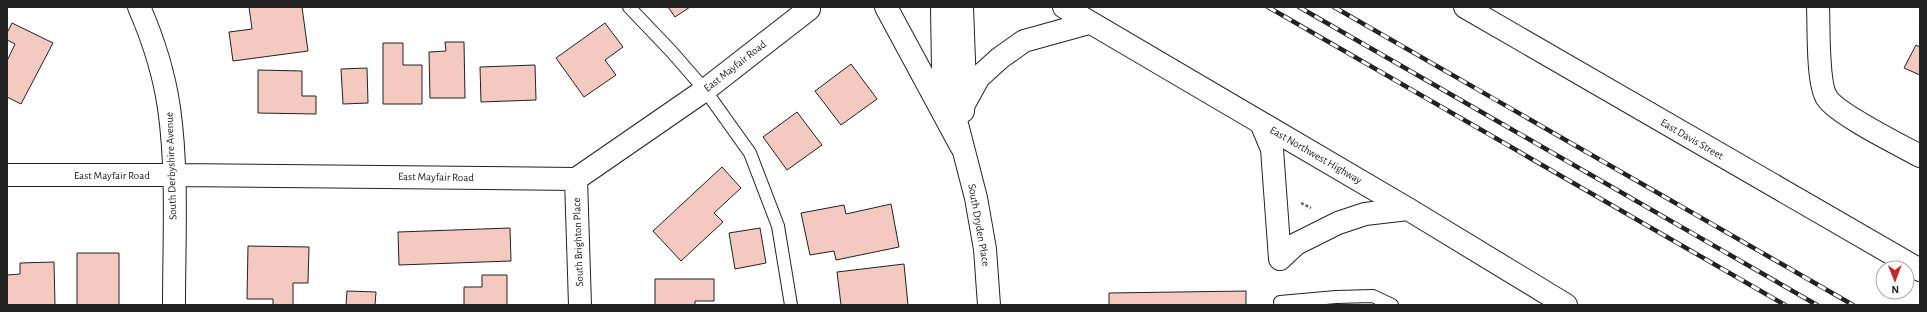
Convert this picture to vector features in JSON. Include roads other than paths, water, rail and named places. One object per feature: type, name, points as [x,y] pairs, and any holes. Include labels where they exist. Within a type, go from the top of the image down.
[{"type":"street","name":"South Derbyshire Avenue","points":[[139,7],[152,38],[169,108],[174,174],[174,305]]},
{"type":"street","points":[[886,7],[962,146]]},
{"type":"street","name":"South Dryden Place","points":[[942,7],[943,70],[977,204],[984,249],[989,305]]},
{"type":"street","name":"South Dryden Place","points":[[962,7],[965,87],[962,146]]},
{"type":"street","name":"East Northwest Highway","points":[[1064,7],[1408,209],[1566,305]]},
{"type":"street","name":"East Davis Street","points":[[1465,7],[1920,270]]},
{"type":"street","points":[[1818,7],[1820,70],[1826,98],[1841,110],[1920,156]]},
{"type":"street","name":"East Mayfair Road","points":[[7,175],[174,174],[576,179],[705,90],[809,9]]},
{"type":"street","points":[[964,106],[979,78],[1000,58],[1024,41],[1089,23]]},
{"type":"street","points":[[1261,123],[1272,148],[1280,259],[1296,244],[1338,223],[1365,214],[1408,209]]},
{"type":"street","name":"South Brighton Place","points":[[576,179],[580,305]]},
{"type":"lane","points":[[629,7],[671,51],[705,90],[750,153],[778,226],[791,305]]},
{"type":"lane","points":[[1280,302],[1336,297],[1373,296],[1392,305]]},
{"type":"railway","points":[[1268,7],[1785,305]]},
{"type":"railway","points":[[1299,7],[1817,305]]},
{"type":"railway","points":[[1334,7],[1853,305]]}]
